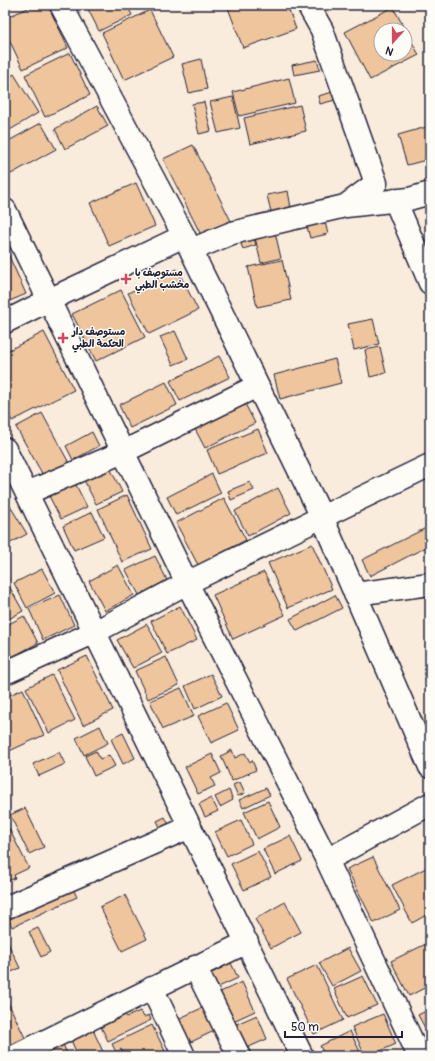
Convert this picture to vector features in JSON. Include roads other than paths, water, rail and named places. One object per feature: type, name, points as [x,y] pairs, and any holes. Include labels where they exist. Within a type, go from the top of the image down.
[{"type":"street","points":[[61,5],[187,243],[322,517],[430,767]]},
{"type":"street","points":[[308,5],[322,30],[376,183],[345,206]]},
{"type":"street","points":[[5,322],[49,300],[187,243],[345,206],[409,199],[430,194]]},
{"type":"street","points":[[395,200],[430,283]]},
{"type":"street","points":[[5,210],[187,583],[327,860],[420,1056]]},
{"type":"street","points":[[27,493],[123,452],[257,386]]},
{"type":"street","points":[[5,449],[302,1056]]},
{"type":"street","points":[[5,673],[95,632],[187,583],[430,465]]},
{"type":"street","points":[[355,594],[430,584]]},
{"type":"street","points":[[327,860],[430,804]]},
{"type":"street","points":[[5,908],[190,827]]},
{"type":"street","points":[[14,1056],[246,942]]},
{"type":"street","points":[[195,968],[239,1056]]},
{"type":"street","points":[[152,988],[184,1056]]},
{"type":"place","name":"مستوصف با مخشب الطبي","points":[[126,279]]},
{"type":"place","name":"مستوصف دار الحكمة الطبي","points":[[63,338]]}]
